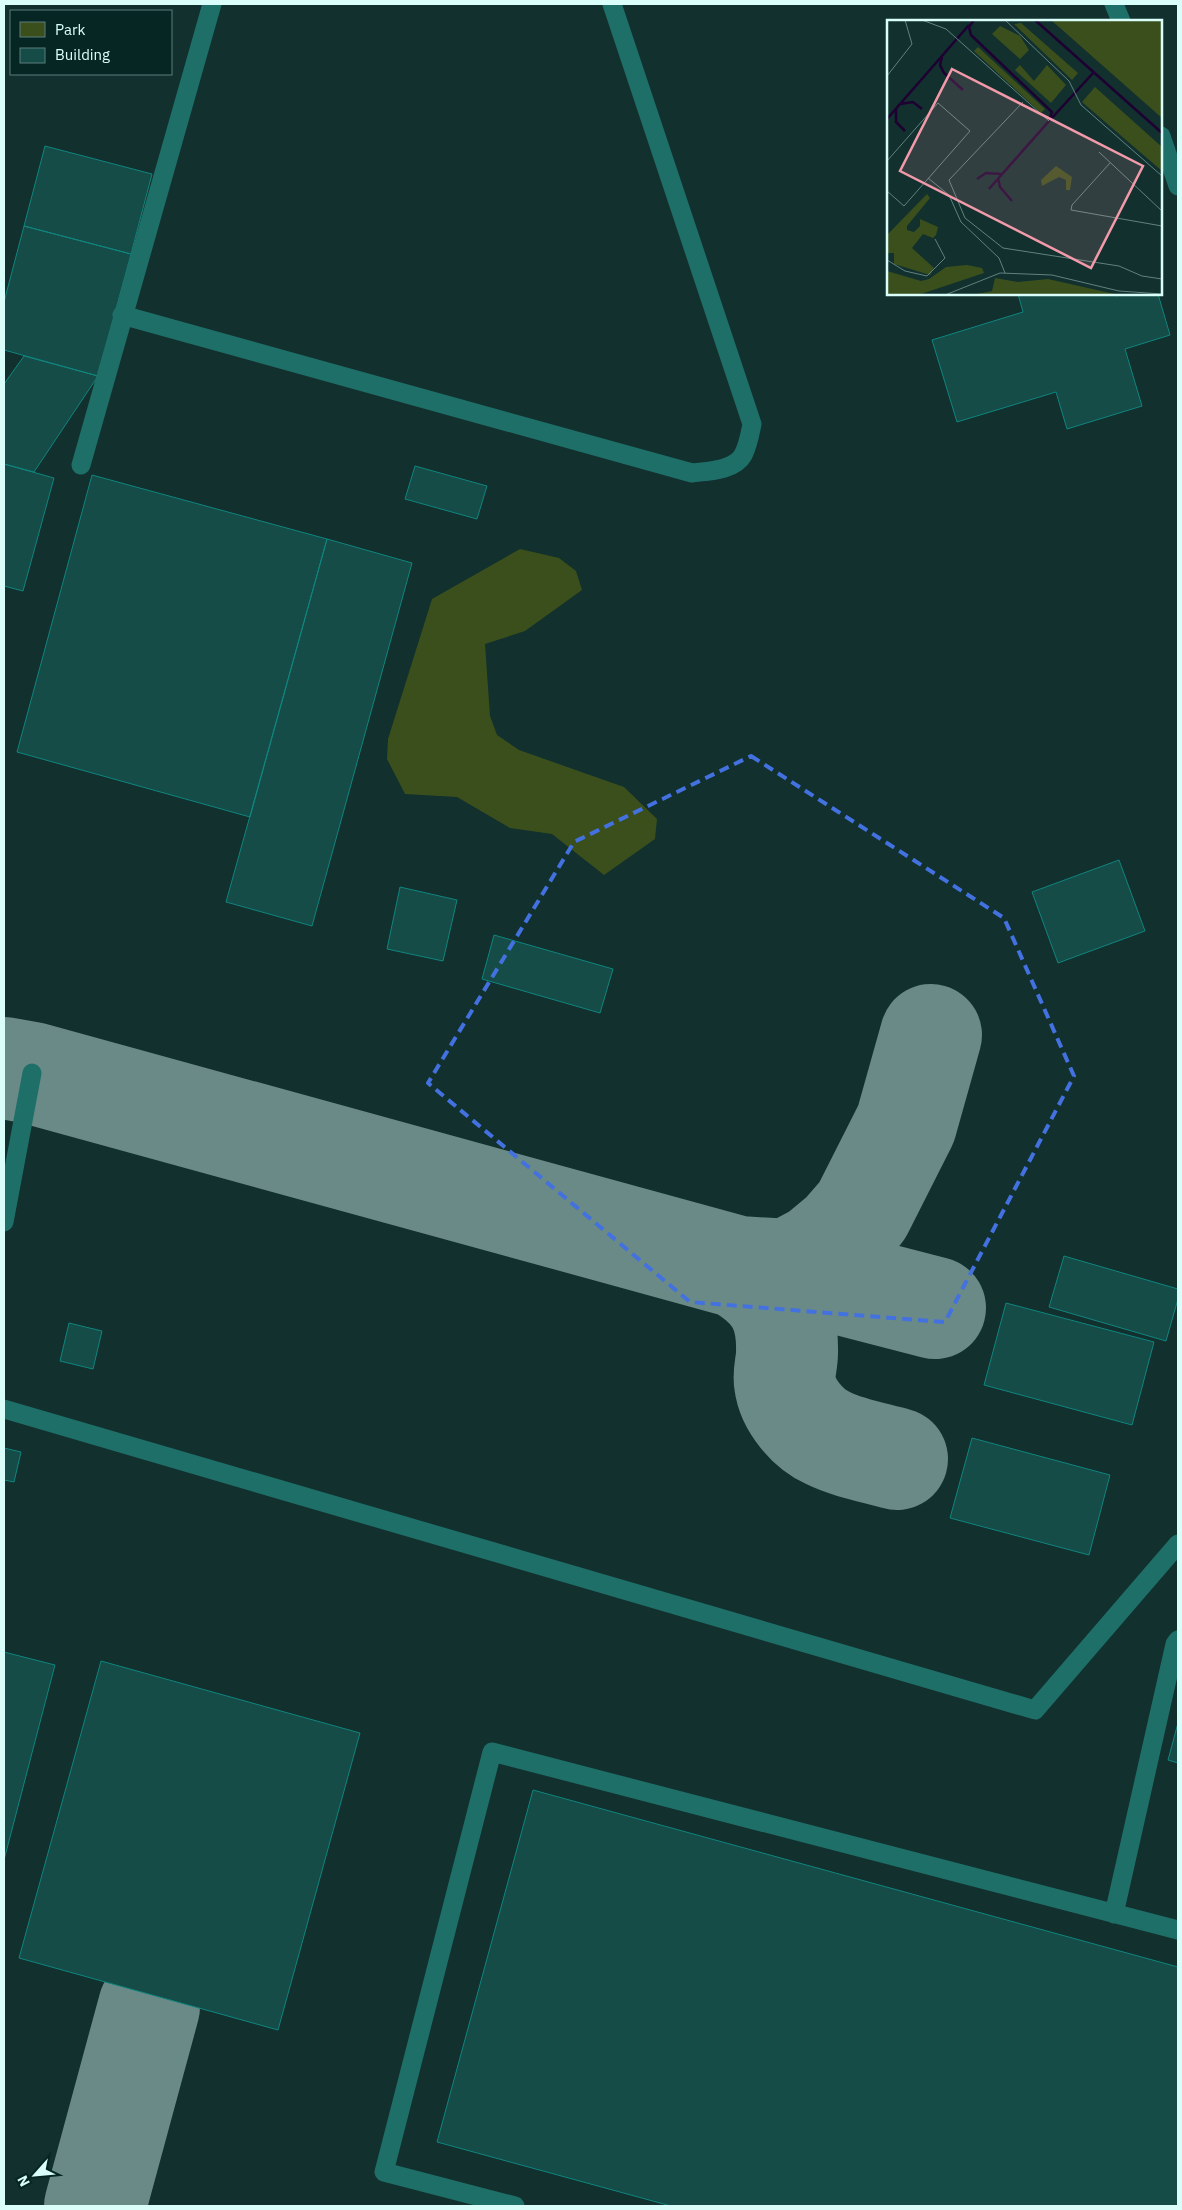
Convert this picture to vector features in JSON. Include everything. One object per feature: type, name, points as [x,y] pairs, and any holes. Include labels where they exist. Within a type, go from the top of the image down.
[{"type":"lane","points":[[81,465],[122,315],[212,4]]},
{"type":"lane","points":[[122,315],[692,473],[717,470],[734,464],[743,456],[752,424],[612,4]]},
{"type":"lane","points":[[1114,4],[1121,20]]},
{"type":"lane","points":[[1162,139],[1178,186]]},
{"type":"lane","points":[[4,1222],[32,1072]]},
{"type":"lane","points":[[4,1409],[1035,1710],[1178,1544]]},
{"type":"lane","points":[[1114,1914],[1174,1644],[1178,1640]]},
{"type":"lane","points":[[515,2206],[384,2172],[492,1752],[1178,1930]]},
{"type":"highlighted area","points":[[751,756],[1004,918],[1074,1076],[945,1322],[690,1302],[428,1083],[574,842]]},
{"type":"green space","points":[[520,549],[559,558],[576,571],[582,590],[525,631],[485,644],[490,716],[497,735],[519,750],[624,787],[657,819],[655,839],[604,875],[552,834],[510,828],[457,797],[405,794],[387,759],[388,739],[432,599]]},
{"type":"building","points":[[45,146],[152,174],[131,254],[24,226]]},
{"type":"building","points":[[24,226],[131,254],[98,376],[4,350],[4,302]]},
{"type":"building","points":[[1018,295],[1158,295],[1170,335],[1125,349],[1142,406],[1067,429],[1056,392],[957,422],[932,340],[1023,312]]},
{"type":"building","points":[[24,356],[98,376],[34,472],[4,464],[4,384]]},
{"type":"building","points":[[4,464],[54,478],[23,591],[4,586]]},
{"type":"building","points":[[415,466],[487,486],[477,519],[405,499]]},
{"type":"building","points":[[92,475],[327,539],[250,817],[17,752]]},
{"type":"building","points":[[327,539],[412,563],[312,926],[226,902]]},
{"type":"building","points":[[1119,860],[1145,931],[1058,963],[1032,892]]},
{"type":"building","points":[[400,887],[457,900],[443,961],[387,949]]},
{"type":"building","points":[[494,935],[613,969],[600,1013],[482,979]]},
{"type":"building","points":[[1064,1256],[1178,1289],[1178,1299],[1166,1341],[1049,1307]]},
{"type":"building","points":[[1006,1303],[1154,1342],[1132,1425],[984,1385]]},
{"type":"building","points":[[69,1323],[102,1331],[93,1369],[60,1361]]},
{"type":"building","points":[[972,1438],[1110,1475],[1089,1555],[950,1518]]},
{"type":"building","points":[[4,1448],[21,1452],[14,1482],[4,1480]]},
{"type":"building","points":[[4,1652],[55,1665],[4,1860]]},
{"type":"building","points":[[101,1661],[360,1733],[278,2030],[19,1958]]},
{"type":"building","points":[[1178,1723],[1178,1763],[1168,1760]]},
{"type":"building","points":[[533,1790],[1178,1967],[1178,2206],[671,2206],[437,2142]]},
{"type":"taxiway","points":[[788,1270],[818,1254],[842,1234],[862,1211],[906,1124],[931,1035]]},
{"type":"taxiway","points":[[4,1068],[32,1073],[738,1267],[788,1270],[935,1308]]},
{"type":"taxiway","points":[[738,1267],[751,1275],[770,1293],[782,1313],[787,1338],[785,1383],[790,1400],[800,1416],[813,1429],[836,1442],[897,1459]]},
{"type":"taxiway","points":[[95,2206],[149,2007]]}]
